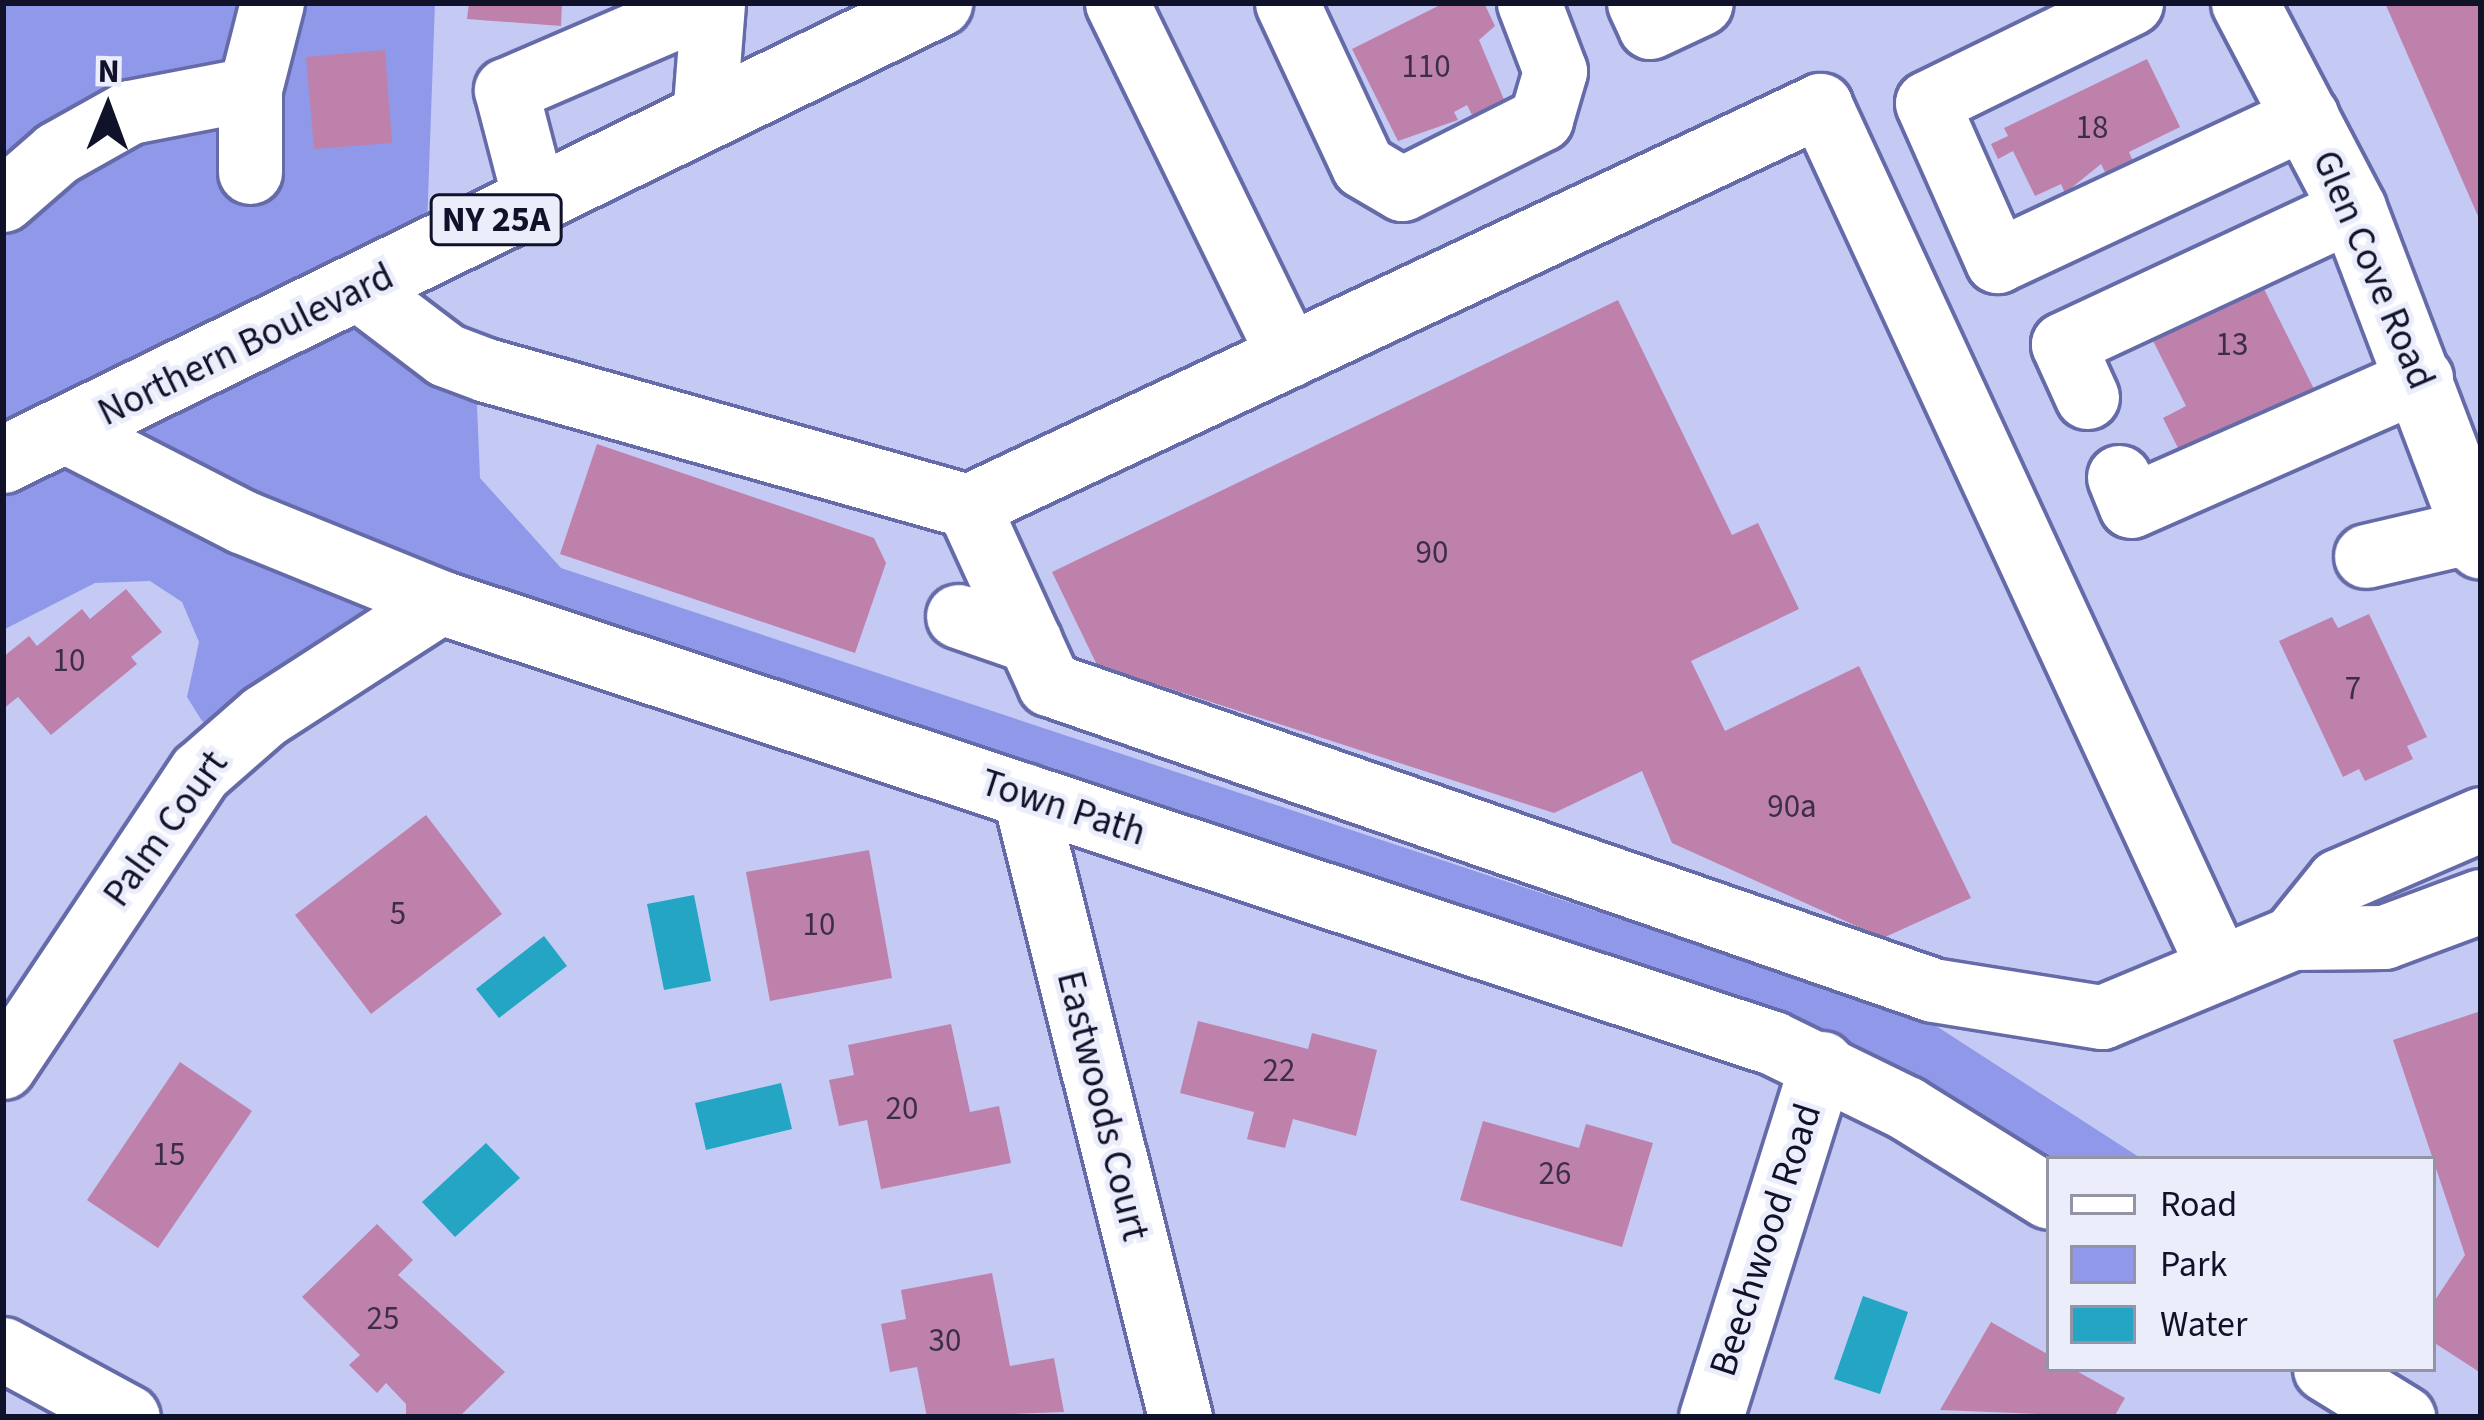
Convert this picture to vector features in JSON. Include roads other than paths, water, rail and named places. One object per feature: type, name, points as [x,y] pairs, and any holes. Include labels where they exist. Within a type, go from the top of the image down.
[{"type":"main road","name":"Glen Cove Road","points":[[2245,3],[2353,209],[2479,535]]},
{"type":"main road","name":"Northern Boulevard","points":[[3,460],[69,433],[929,5]]},
{"type":"street","points":[[250,172],[250,89],[272,3]]},
{"type":"street","points":[[535,201],[506,90],[711,3],[704,118]]},
{"type":"street","points":[[1117,3],[1289,355]]},
{"type":"street","points":[[1287,3],[1363,166],[1385,185],[1422,186],[1541,119],[1555,71],[1529,3]]},
{"type":"street","points":[[1320,74],[1388,150],[1441,149],[1496,118],[1520,91],[1489,3]]},
{"type":"street","points":[[1639,3],[1650,27],[1702,3]]},
{"type":"street","points":[[2131,3],[1927,103],[1997,261],[2307,116]]},
{"type":"street","points":[[3,200],[57,153],[130,112],[250,89]]},
{"type":"street","points":[[358,289],[446,355],[551,393],[968,506],[1820,105],[2219,968]]},
{"type":"street","points":[[2087,397],[2062,344],[2353,209]]},
{"type":"street","points":[[2119,478],[2132,506],[2420,378]]},
{"type":"street","name":"Town Path","points":[[69,433],[243,522],[440,602],[1822,1063],[2046,1195]]},
{"type":"street","points":[[968,506],[1049,684],[1933,991],[2102,1017],[2292,938],[2384,937],[2481,901]]},
{"type":"street","points":[[2366,556],[2479,535]]},
{"type":"street","name":"Palm Court","points":[[3,1067],[200,772],[264,716],[440,602]]},
{"type":"street","points":[[958,616],[1030,641]]},
{"type":"street","name":"Eastwoods Court","points":[[1024,795],[1180,1417]]},
{"type":"street","points":[[2292,938],[2338,881],[2481,819]]},
{"type":"street","name":"Beechwood Road","points":[[1711,1417],[1822,1063]]},
{"type":"street","points":[[3,1349],[128,1417]]},
{"type":"street","points":[[2330,1372],[2403,1417]]},
{"type":"water","points":[[694,895],[711,981],[664,990],[647,904]]},
{"type":"water","points":[[544,936],[567,966],[499,1018],[476,989]]},
{"type":"water","points":[[781,1083],[792,1129],[706,1150],[695,1103]]},
{"type":"water","points":[[486,1143],[520,1178],[455,1237],[422,1202]]},
{"type":"water","points":[[1863,1296],[1908,1312],[1880,1394],[1834,1379]]}]
